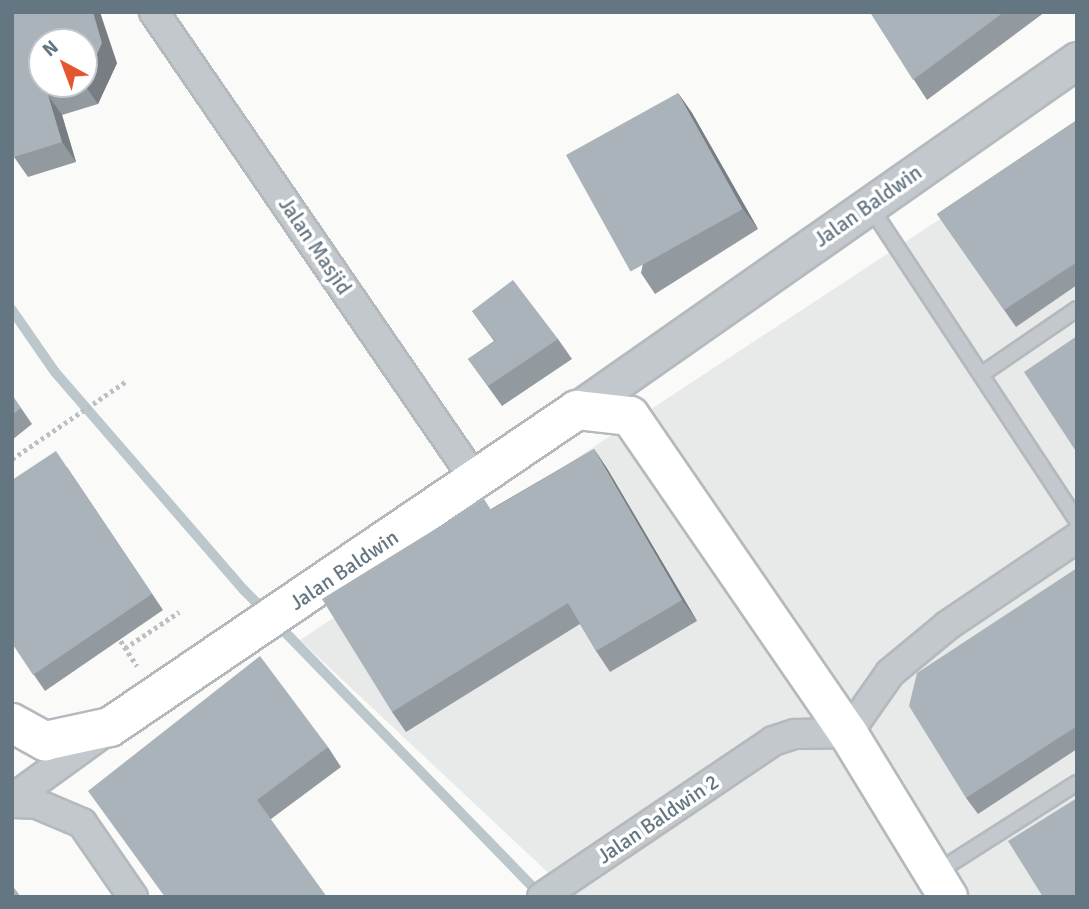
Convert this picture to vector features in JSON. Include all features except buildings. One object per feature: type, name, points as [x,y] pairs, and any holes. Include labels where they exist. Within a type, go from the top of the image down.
[{"type":"highway","name":"Jalan Baldwin","points":[[110,727],[577,410]]},
{"type":"highway","points":[[577,410],[630,415],[848,733],[940,886]]},
{"type":"highway","points":[[14,727],[45,741],[110,727]]},
{"type":"street","name":"Jalan Masjid","points":[[154,12],[475,481]]},
{"type":"street","name":"Jalan Baldwin","points":[[577,410],[1077,60]]},
{"type":"street","points":[[630,415],[636,386],[660,351]]},
{"type":"street","points":[[848,733],[890,674],[948,625],[1077,538]]},
{"type":"street","points":[[12,801],[110,727]]},
{"type":"street","name":"Jalan Baldwin 2","points":[[552,890],[773,741],[795,734],[848,733]]},
{"type":"street","points":[[12,801],[37,804],[82,823],[133,897]]},
{"type":"lane","points":[[869,205],[1077,522]]},
{"type":"lane","points":[[982,374],[1077,309]]},
{"type":"lane","points":[[940,886],[1077,783]]},
{"type":"path","points":[[12,459],[125,382]]},
{"type":"path","points":[[125,648],[179,612]]},
{"type":"path","points":[[110,625],[157,696]]},
{"type":"shaded area","points":[[1077,129],[1077,897],[574,897],[300,640]]},
{"type":"waterway","points":[[12,310],[55,372],[244,590],[541,895]]}]
